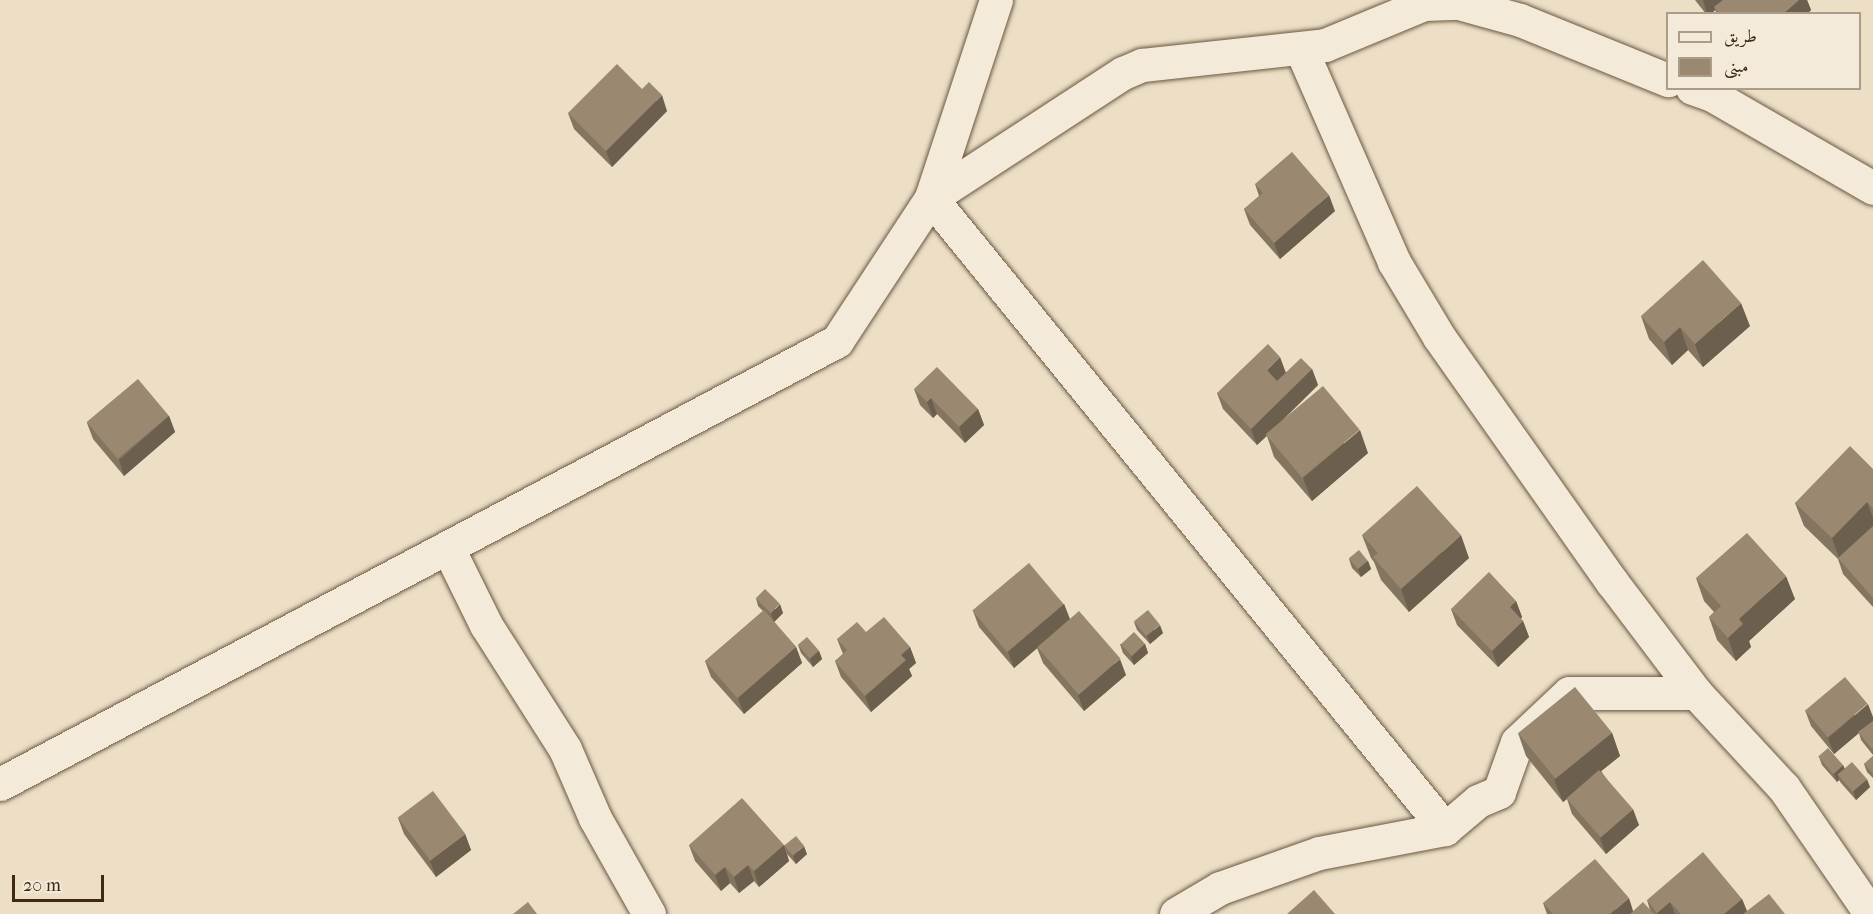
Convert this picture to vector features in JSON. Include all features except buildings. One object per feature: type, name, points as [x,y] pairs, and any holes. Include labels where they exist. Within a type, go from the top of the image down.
[{"type":"street","points":[[0,784],[837,341],[931,198],[996,0]]},
{"type":"street","points":[[931,198],[1123,73],[1142,65],[1300,50],[1325,45],[1424,4],[1459,3],[1520,20],[1666,79]]},
{"type":"street","points":[[1300,50],[1394,262],[1439,338],[1612,582],[1696,693],[1784,788],[1870,914]]},
{"type":"street","points":[[1698,90],[1712,95],[1873,188]]},
{"type":"street","points":[[931,198],[1445,829]]},
{"type":"street","points":[[448,548],[486,625],[565,749],[595,818],[649,914]]},
{"type":"street","points":[[1176,914],[1220,888],[1319,853],[1445,829],[1478,801],[1498,792],[1517,742],[1569,693],[1696,693]]}]
